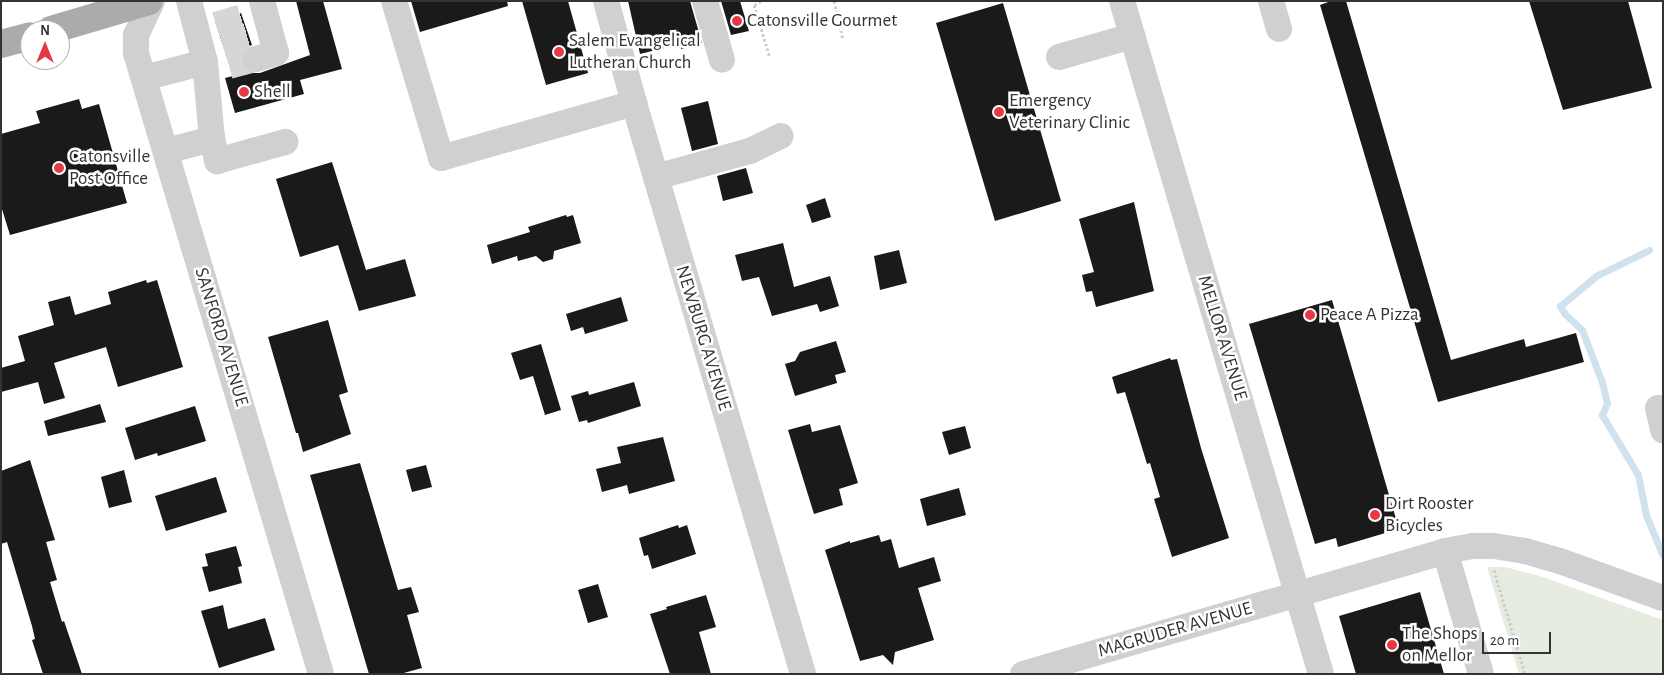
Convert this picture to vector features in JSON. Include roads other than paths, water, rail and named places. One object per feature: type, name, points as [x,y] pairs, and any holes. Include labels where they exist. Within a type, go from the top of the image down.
[{"type":"main road","points":[[70,24],[150,1]]},
{"type":"main road","points":[[1,44],[20,39]]},
{"type":"street","name":"SANFORD AVENUE","points":[[150,1],[136,35],[136,53],[321,674]]},
{"type":"street","points":[[189,1],[211,50],[212,139],[217,161],[285,142]]},
{"type":"street","points":[[394,1],[441,158],[634,103]]},
{"type":"street","name":"NEWBURG AVENUE","points":[[606,1],[634,103],[803,674]]},
{"type":"street","points":[[704,1],[722,60]]},
{"type":"street","name":"MELLOR AVENUE","points":[[1122,1],[1322,674]]},
{"type":"street","points":[[1271,1],[1279,29]]},
{"type":"street","points":[[1059,57],[1132,36]]},
{"type":"street","points":[[144,78],[211,50]]},
{"type":"street","points":[[656,178],[750,151],[781,136]]},
{"type":"street","points":[[166,151],[212,139]]},
{"type":"street","name":"MAGRUDER AVENUE","points":[[1023,674],[1446,551],[1472,546],[1494,546],[1525,551],[1560,561],[1663,598]]},
{"type":"street","points":[[1446,551],[1481,674]]},
{"type":"waterway","points":[[1649,250],[1596,276],[1560,306],[1565,314],[1582,330],[1602,382],[1607,403],[1602,415],[1638,475],[1646,515],[1663,556]]},
{"type":"tunnel","points":[[216,25],[243,17]]},
{"type":"tunnel","points":[[222,43],[249,36]]},
{"type":"tunnel","points":[[229,66],[256,59]]},
{"type":"place","name":"Catonsville Gourmet","points":[[737,21]]},
{"type":"place","name":"Salem Evangelical Lutheran Church","points":[[559,52]]},
{"type":"place","name":"Shell","points":[[244,92]]},
{"type":"place","name":"Emergency Veterinary Clinic","points":[[999,112]]},
{"type":"place","name":"Catonsville Post Office","points":[[59,168]]},
{"type":"place","name":"Peace A Pizza","points":[[1310,315]]},
{"type":"place","name":"Dirt Rooster Bicycles","points":[[1375,515]]},
{"type":"place","name":"The Shops on Mellor","points":[[1392,645]]}]
